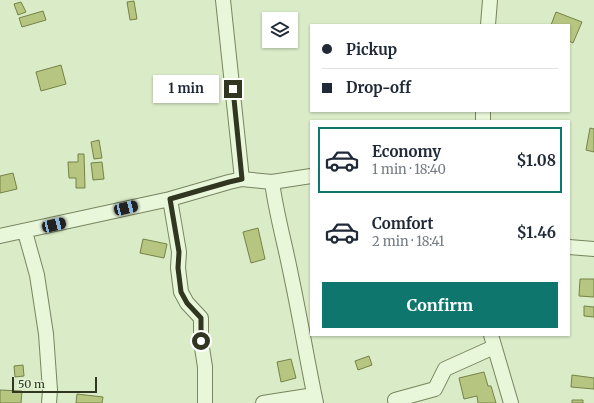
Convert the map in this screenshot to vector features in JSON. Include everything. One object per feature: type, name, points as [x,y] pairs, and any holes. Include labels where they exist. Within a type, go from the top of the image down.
[{"type":"street","points":[[223,0],[242,179]]},
{"type":"street","points":[[488,24],[490,0]]},
{"type":"street","points":[[0,236],[25,232],[170,199],[242,179],[272,182],[310,176]]},
{"type":"street","points":[[264,403],[315,399],[301,322],[281,223],[275,203],[272,182]]},
{"type":"street","points":[[170,199],[179,252],[178,268],[181,292],[187,303],[201,318],[201,341],[205,367],[205,403]]},
{"type":"street","points":[[25,232],[37,275],[46,334],[49,403]]},
{"type":"street","points":[[570,247],[594,249]]},
{"type":"street","points":[[395,400],[435,389],[445,369],[492,341],[511,403]]},
{"type":"building","points":[[134,1],[137,19],[130,20],[127,2]]},
{"type":"building","points":[[21,2],[26,12],[18,15],[14,4]]},
{"type":"building","points":[[43,11],[46,20],[22,27],[19,18]]},
{"type":"building","points":[[556,12],[582,22],[573,43],[570,42],[570,24],[551,24]]},
{"type":"building","points":[[61,65],[66,84],[41,91],[36,72]]},
{"type":"building","points":[[590,128],[594,129],[594,152],[586,150]]},
{"type":"building","points":[[99,140],[102,158],[94,159],[91,142]]},
{"type":"building","points":[[78,154],[84,154],[85,188],[76,188],[76,178],[69,178],[68,162],[78,162]]},
{"type":"building","points":[[102,162],[104,179],[93,180],[91,163]]},
{"type":"building","points":[[13,173],[17,189],[0,193],[0,176]]},
{"type":"building","points":[[258,228],[265,259],[251,263],[243,232]]},
{"type":"building","points":[[143,239],[167,244],[164,258],[140,253]]},
{"type":"building","points":[[580,279],[594,279],[594,297],[579,296]]},
{"type":"building","points":[[584,306],[594,307],[594,317],[584,316]]},
{"type":"building","points":[[369,356],[372,365],[358,370],[355,361]]},
{"type":"building","points":[[291,359],[296,378],[281,382],[277,362]]},
{"type":"building","points":[[23,365],[24,376],[15,377],[14,366]]},
{"type":"building","points":[[484,372],[488,386],[491,386],[496,403],[478,403],[477,396],[464,399],[459,378]]},
{"type":"building","points":[[572,375],[594,378],[594,389],[571,387]]},
{"type":"building","points":[[0,390],[22,391],[21,403],[0,403]]},
{"type":"building","points":[[77,394],[103,397],[102,403],[76,403]]},
{"type":"building","points":[[572,400],[583,400],[583,403],[572,403]]},
{"type":"route","points":[[201,341],[201,318],[187,303],[181,292],[179,283],[179,252],[170,199],[242,179],[233,89]]}]
